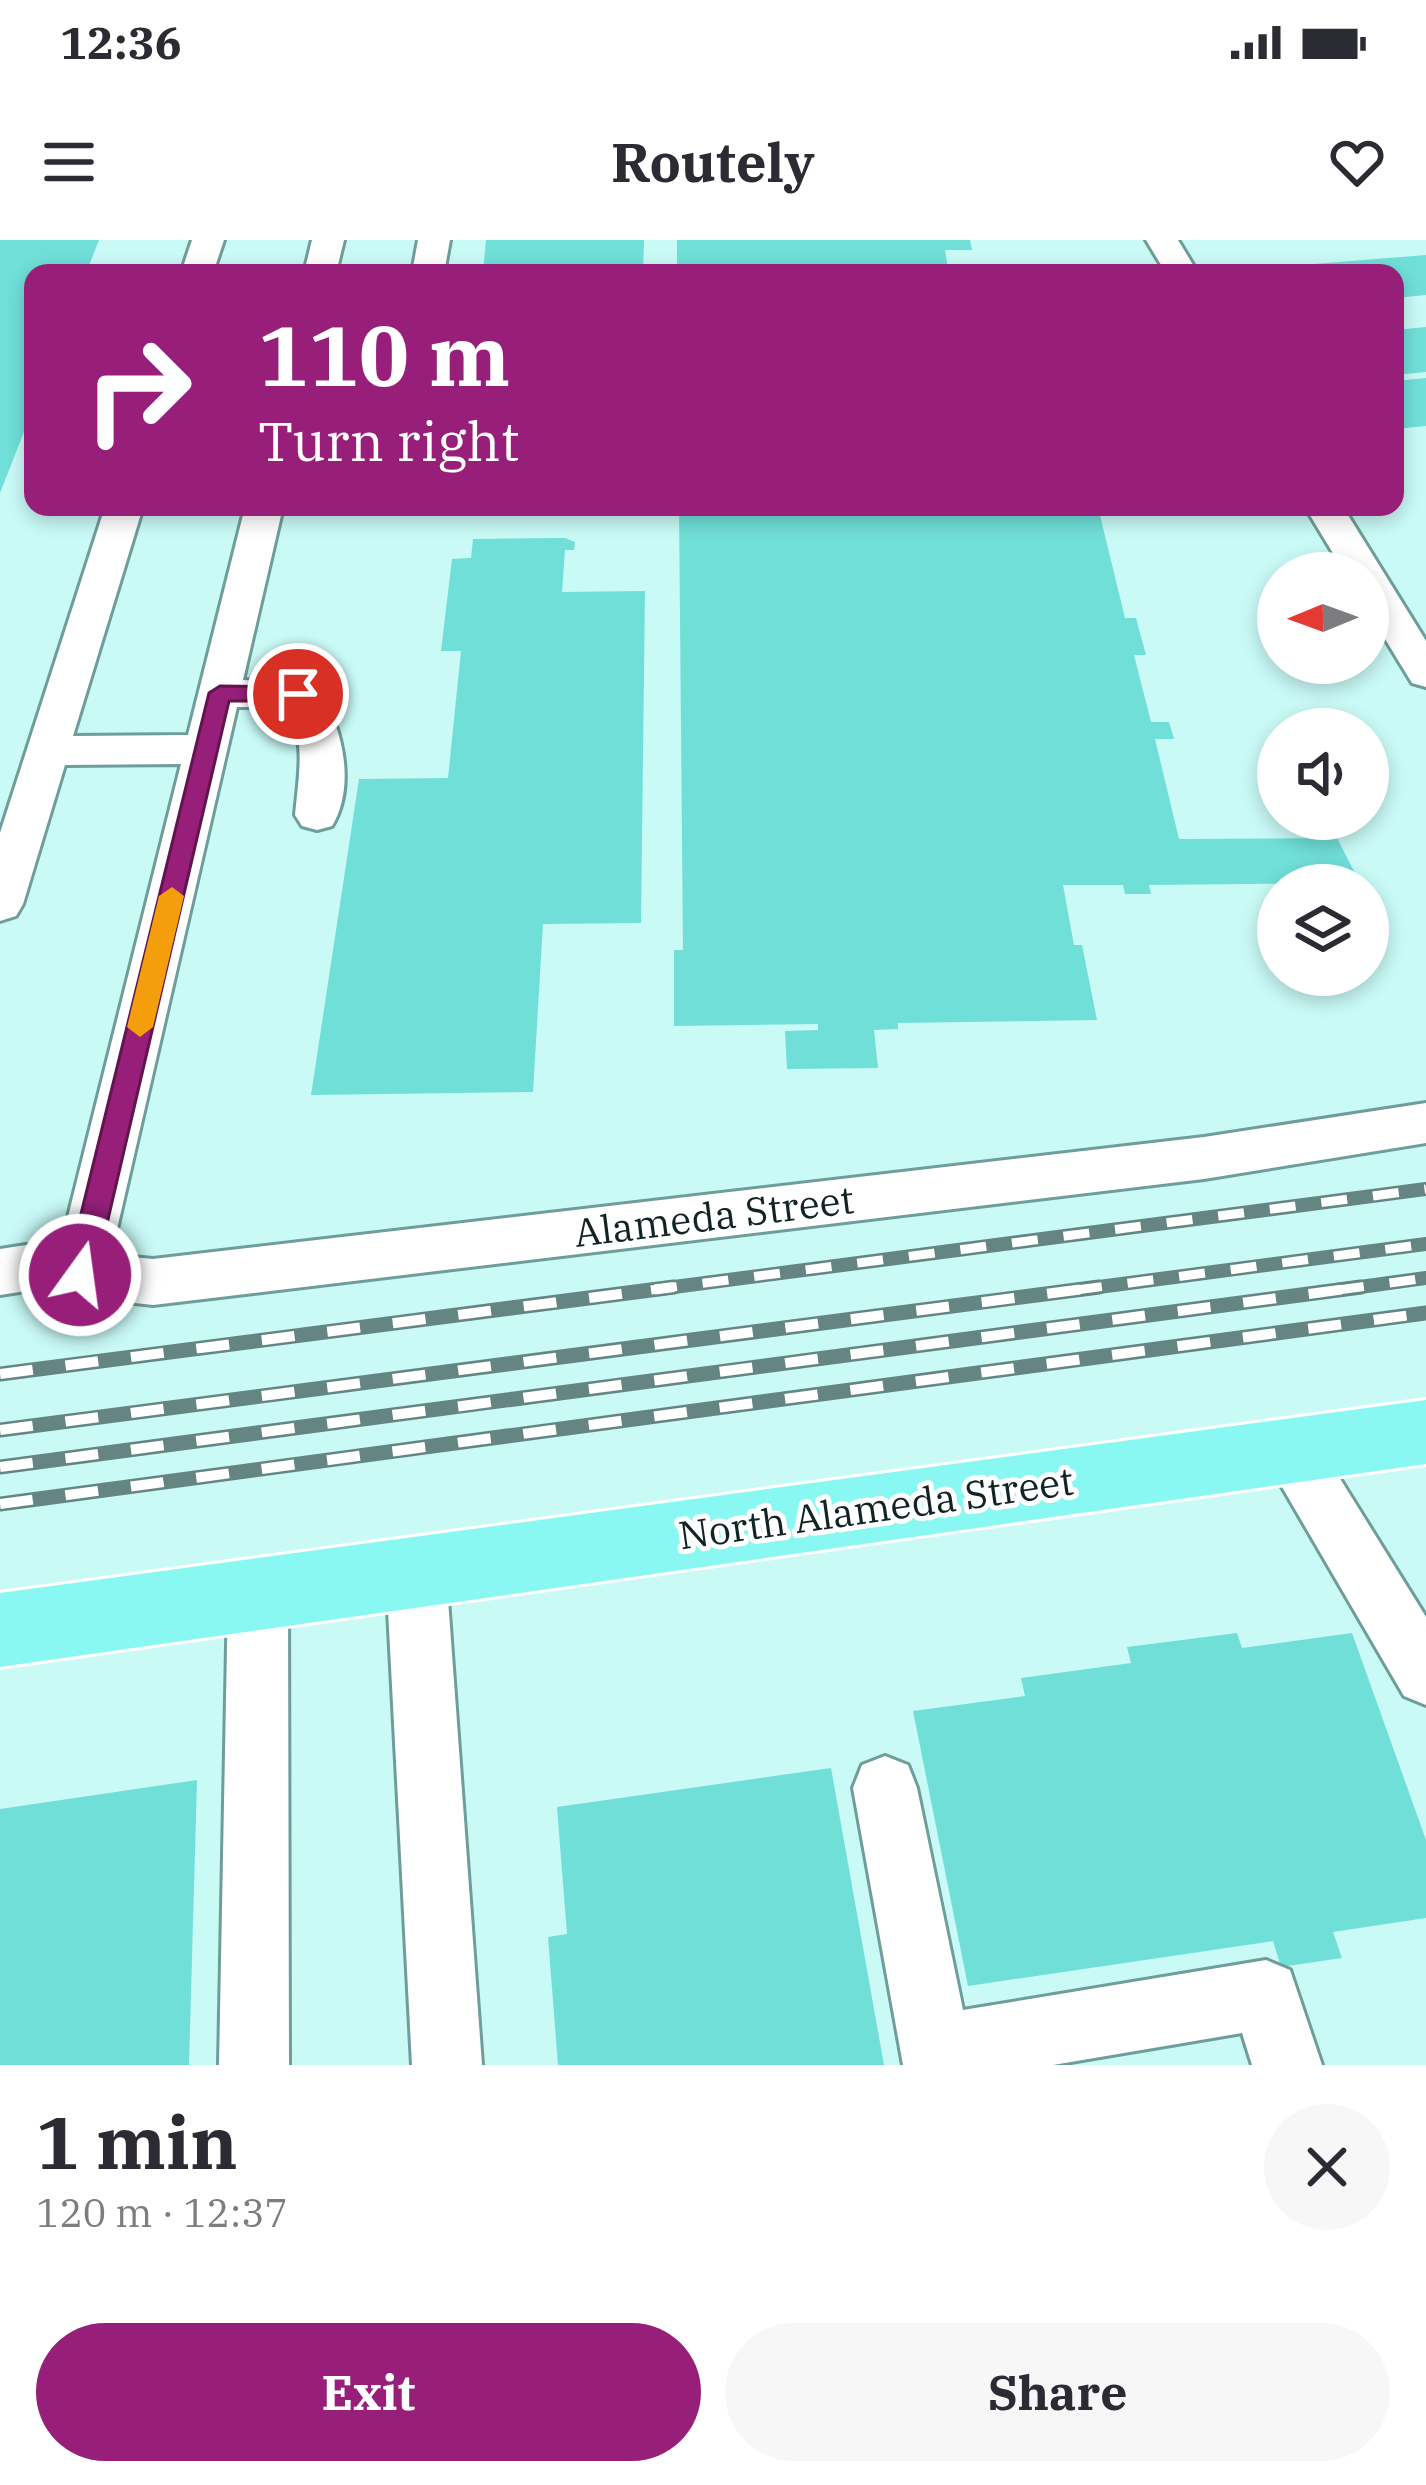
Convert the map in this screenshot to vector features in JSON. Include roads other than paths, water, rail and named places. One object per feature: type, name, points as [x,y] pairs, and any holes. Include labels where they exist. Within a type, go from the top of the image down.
[{"type":"main road","name":"North Alameda Street","points":[[292,1590],[1426,1432]]},
{"type":"main road","points":[[0,1630],[292,1590]]},
{"type":"street","points":[[0,904],[121,516]]},
{"type":"street","points":[[80,1275],[262,516]]},
{"type":"street","points":[[1329,516],[1351,552]]},
{"type":"street","points":[[1389,614],[1426,674]]},
{"type":"street","points":[[220,693],[298,694],[311,706],[322,740],[317,815]]},
{"type":"street","points":[[48,751],[206,749]]},
{"type":"street","name":"Alameda Street","points":[[0,1272],[26,1268],[154,1282],[1204,1158],[1426,1123]]},
{"type":"street","points":[[1291,1450],[1426,1674]]},
{"type":"street","points":[[416,1572],[447,2065]]},
{"type":"street","points":[[254,2065],[292,1590]]},
{"type":"street","points":[[884,1787],[937,2058],[1120,2042],[1266,1994],[1287,2065]]},
{"type":"railway","points":[[651,1290],[1426,1189]]},
{"type":"railway","points":[[1082,1289],[1426,1244]]},
{"type":"railway","points":[[1338,1290],[1426,1278]]},
{"type":"railway","points":[[0,1374],[674,1287]]},
{"type":"railway","points":[[1082,1289],[1099,1287]]},
{"type":"railway","points":[[0,1467],[1361,1287]]},
{"type":"railway","points":[[0,1430],[1082,1289]]},
{"type":"railway","points":[[1076,1290],[1082,1289]]},
{"type":"railway","points":[[0,1504],[1426,1313]]}]
